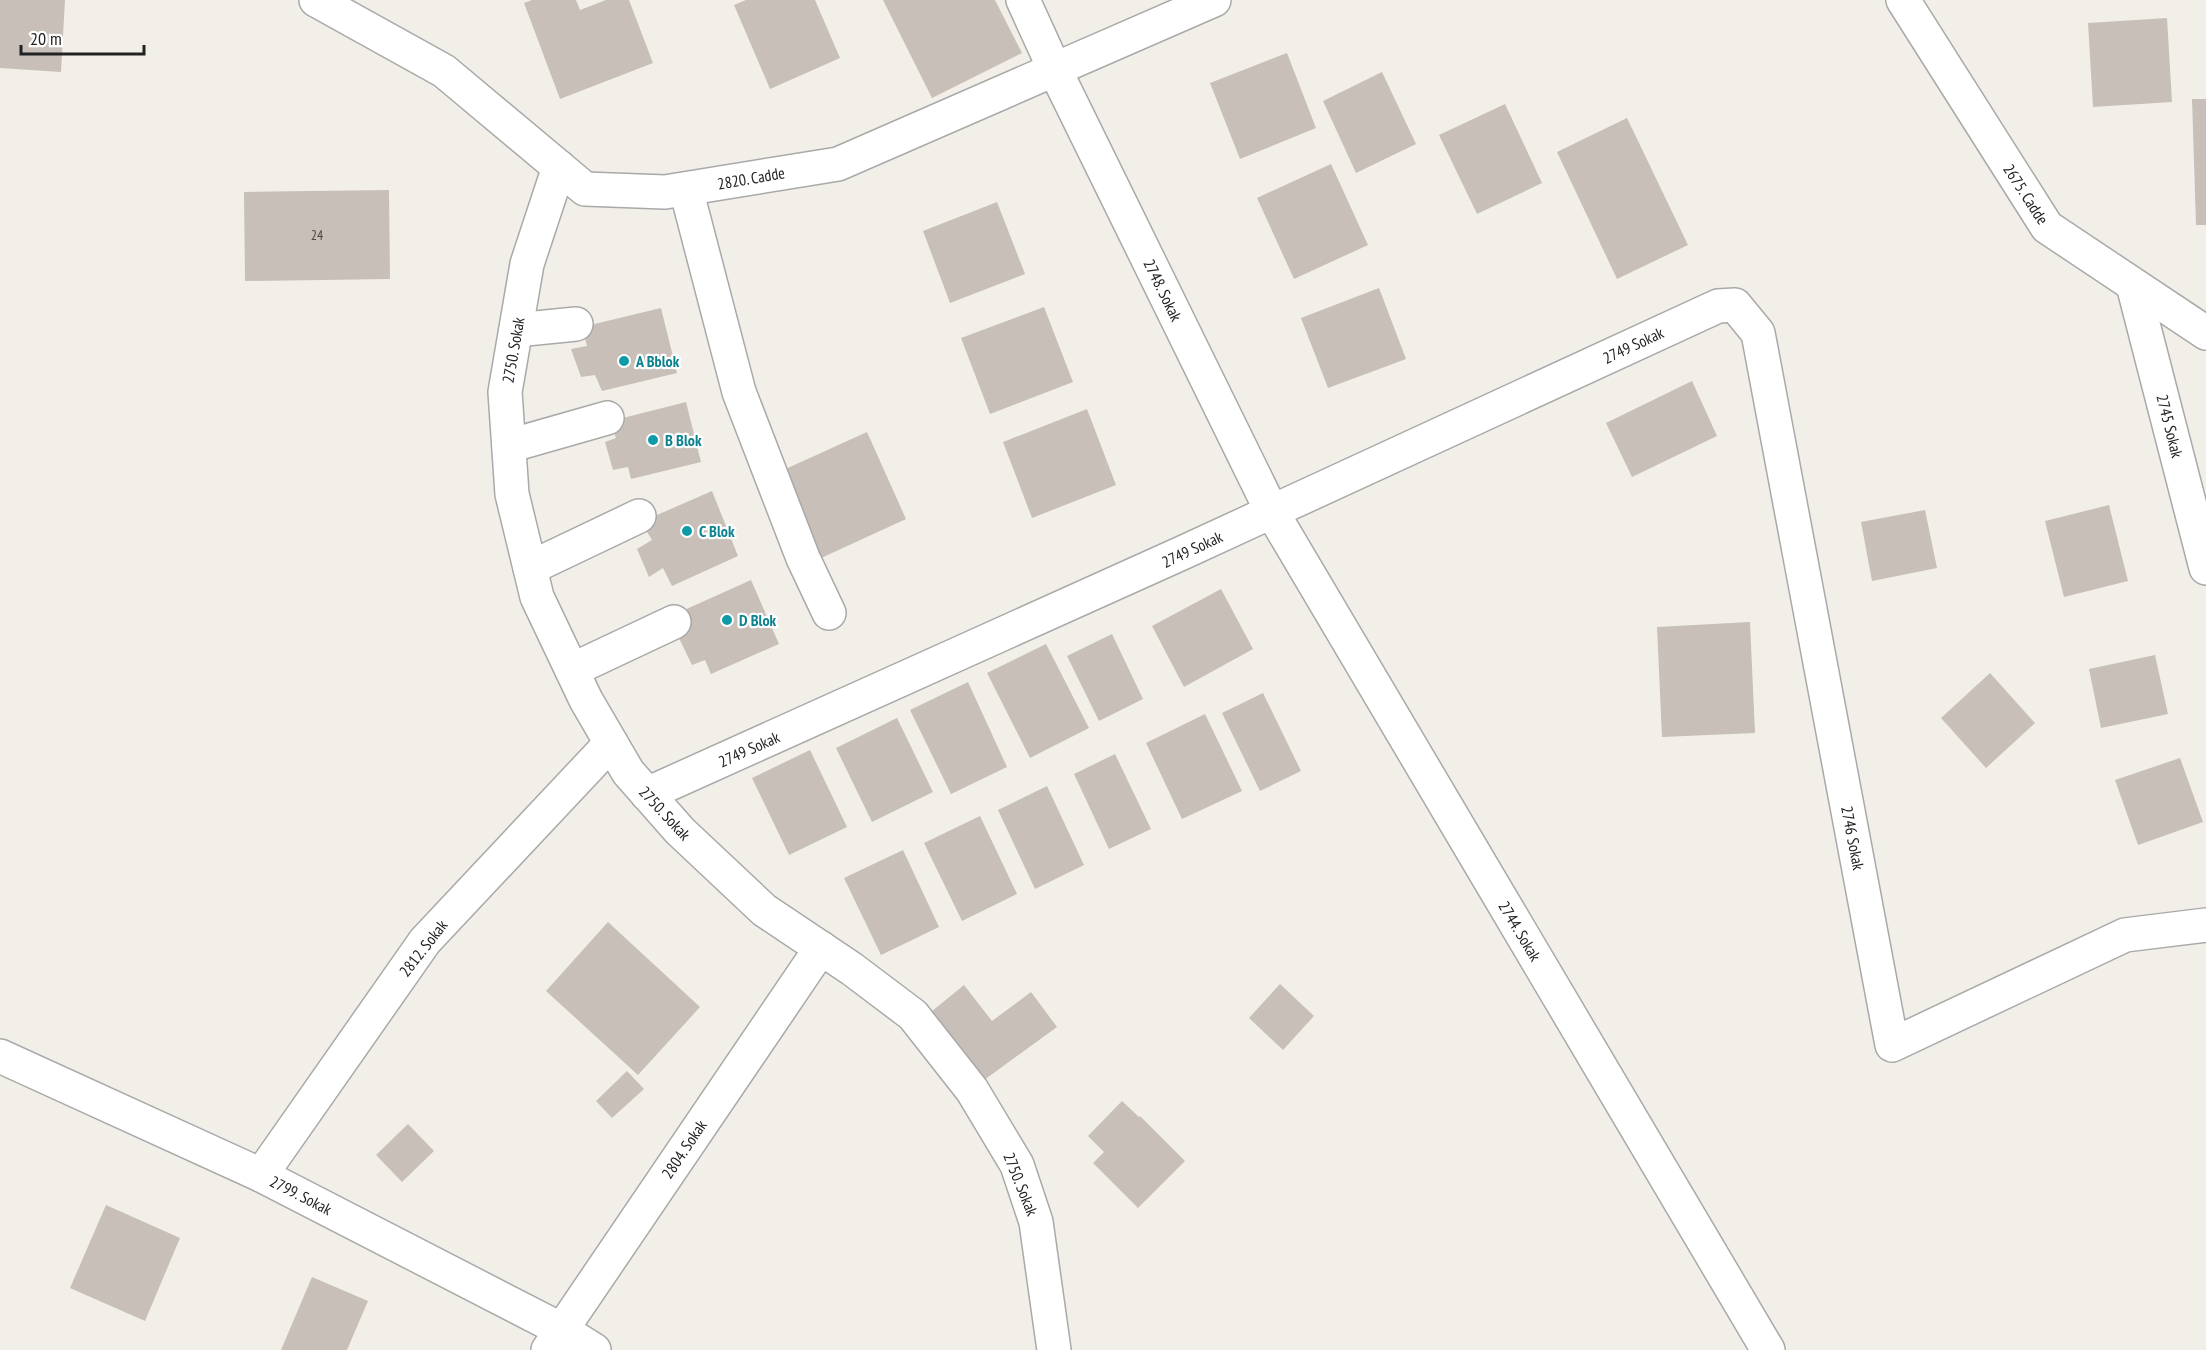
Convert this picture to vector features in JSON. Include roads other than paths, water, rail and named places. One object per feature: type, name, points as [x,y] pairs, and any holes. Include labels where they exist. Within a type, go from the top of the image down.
[{"type":"street","name":"2820. Cadde","points":[[316,0],[444,71],[585,189],[665,192],[838,164],[1214,0]]},
{"type":"street","name":"2748. Sokak","points":[[1023,0],[1054,68],[1272,512]]},
{"type":"street","name":"2675. Cadde","points":[[1903,0],[2047,227],[2206,333]]},
{"type":"street","name":"2750. Sokak","points":[[559,167],[527,264],[505,392],[512,494],[537,597],[586,700],[628,772],[647,794],[680,831],[765,910],[913,1015],[972,1090],[1017,1165],[1036,1222],[1054,1350]]},
{"type":"street","points":[[686,189],[739,392],[804,558],[829,613]]},
{"type":"street","name":"2745 Sokak","points":[[2133,285],[2206,568]]},
{"type":"street","name":"2749 Sokak","points":[[647,794],[1272,512],[1718,306],[1735,305]]},
{"type":"street","name":"2746 Sokak","points":[[1735,305],[1758,333],[1892,1045],[2126,935],[2206,925]]},
{"type":"street","points":[[516,330],[576,324]]},
{"type":"street","points":[[509,446],[608,418]]},
{"type":"street","name":"2744. Sokak","points":[[1272,512],[1768,1350]]},
{"type":"street","points":[[530,568],[639,516]]},
{"type":"street","points":[[572,670],[674,622]]},
{"type":"street","name":"2812. Sokak","points":[[261,1175],[425,940],[611,743]]},
{"type":"street","name":"2804. Sokak","points":[[555,1340],[821,948]]},
{"type":"street","name":"2799. Sokak","points":[[0,1056],[261,1175],[555,1340],[594,1350]]},
{"type":"place","name":"A Bblok","points":[[624,361]]},
{"type":"place","name":"B Blok","points":[[653,440]]},
{"type":"place","name":"C Blok","points":[[687,531]]},
{"type":"place","name":"D Blok","points":[[727,620]]}]
